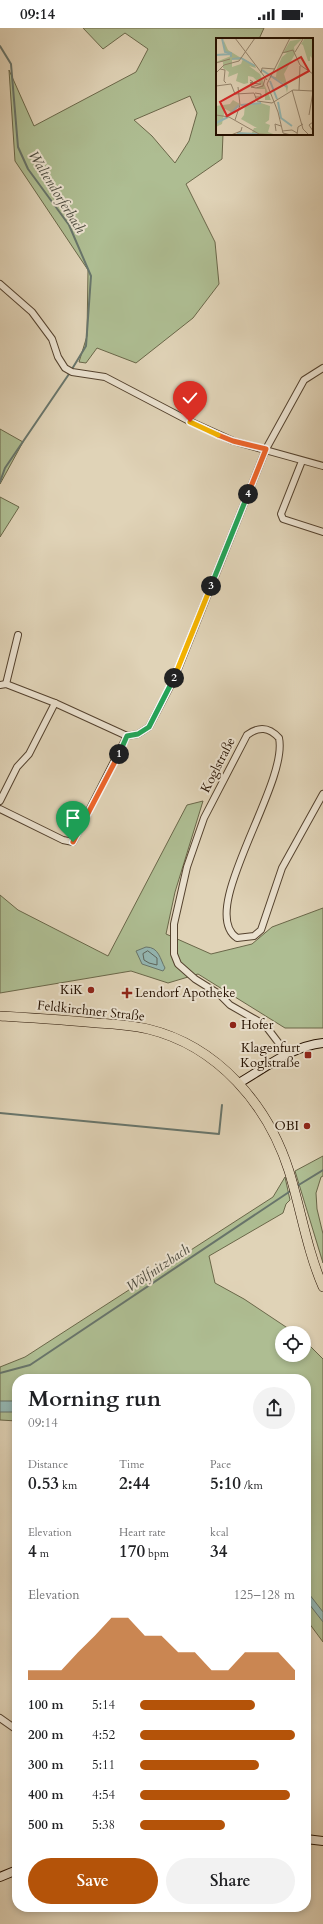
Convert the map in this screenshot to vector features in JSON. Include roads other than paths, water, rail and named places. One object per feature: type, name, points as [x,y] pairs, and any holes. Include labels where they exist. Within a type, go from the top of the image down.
[{"type":"main road","name":"Feldkirchner Straße","points":[[0,1016],[78,1021],[133,1026],[148,1029],[165,1034],[212,1059],[239,1083],[262,1114],[274,1134],[289,1171],[310,1251],[323,1287]]},
{"type":"street","points":[[0,284],[32,312],[52,339],[58,357],[65,368],[105,377],[190,422],[233,441],[323,466]]},
{"type":"street","points":[[18,635],[3,685],[55,703],[127,736],[138,734],[149,727],[174,679],[266,449],[304,380],[323,368]]},
{"type":"street","points":[[302,461],[281,514],[283,519],[323,532]]},
{"type":"street","points":[[0,801],[17,767],[29,754],[55,703]]},
{"type":"street","name":"Koglstraße","points":[[288,1054],[265,1025],[230,1005],[219,994],[195,979],[178,964],[174,954],[174,924],[187,867],[204,818],[246,735],[254,730],[267,729],[279,738],[281,747],[275,776],[230,889],[226,913],[227,924],[231,934],[237,938],[254,936],[261,930],[282,868],[323,794]]},
{"type":"street","points":[[0,809],[63,840],[73,842],[127,736]]},
{"type":"street","points":[[239,1083],[288,1054],[306,1047],[323,1044]]},
{"type":"street","points":[[0,1718],[12,1726]]},
{"type":"street","points":[[311,1840],[323,1841]]},
{"type":"street","points":[[0,1877],[12,1872]]},
{"type":"water","points":[[146,947],[156,951],[165,968],[163,971],[142,964],[136,951]]},
{"type":"water","points":[[0,1401],[12,1401],[12,1412],[0,1412]]},
{"type":"water","points":[[311,1596],[323,1612],[323,1622],[311,1606]]},
{"type":"waterway","name":"Waltendorferbach","points":[[0,46],[11,64],[18,147],[28,169],[69,225],[91,276],[86,346],[72,369]]},
{"type":"waterway","name":"Waltendorferbach","points":[[0,482],[5,468],[69,374]]},
{"type":"waterway","points":[[0,1113],[219,1134],[222,1105]]},
{"type":"waterway","name":"Wölfnitzbach","points":[[297,1186],[323,1170]]},
{"type":"waterway","name":"Wölfnitzbach","points":[[0,1373],[30,1365],[292,1190]]},
{"type":"place","name":"KiK","points":[[91,990]]},
{"type":"place","name":"Lendorf Apotheke","points":[[127,993]]},
{"type":"place","name":"Hofer","points":[[233,1025]]},
{"type":"place","name":"Klagenfurt Koglstraße","points":[[308,1055]]},
{"type":"place","name":"OBI","points":[[307,1126]]}]
